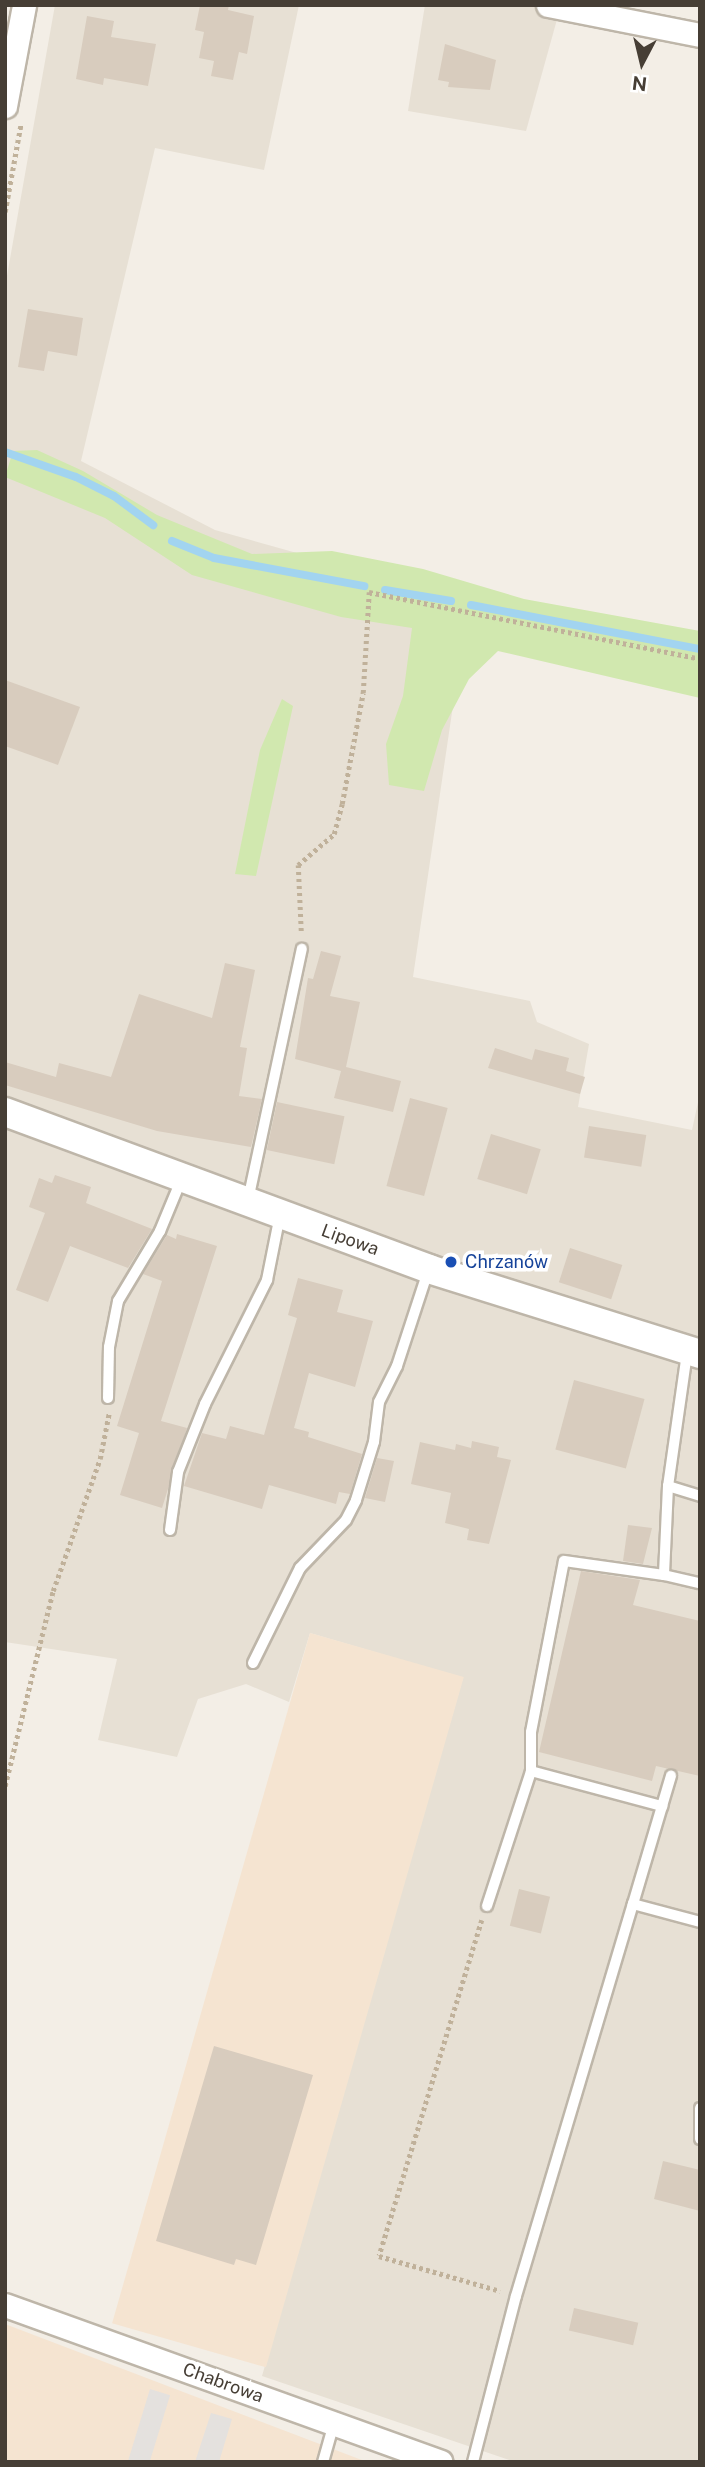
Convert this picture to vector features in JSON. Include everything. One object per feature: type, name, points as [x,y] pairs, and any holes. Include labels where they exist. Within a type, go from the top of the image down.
[{"type":"street","points":[[5,107],[24,5]]},
{"type":"street","points":[[548,5],[700,35]]},
{"type":"street","name":"Lipowa","points":[[5,1112],[429,1269],[693,1352]]},
{"type":"street","name":"Chabrowa","points":[[5,2305],[441,2462]]},
{"type":"lane","points":[[247,1203],[302,949]]},
{"type":"lane","points":[[108,1398],[109,1347],[118,1301],[160,1231],[182,1178]]},
{"type":"lane","points":[[170,1530],[182,1461],[267,1280],[280,1215]]},
{"type":"lane","points":[[253,1663],[300,1567],[346,1520],[356,1500],[374,1441],[379,1402],[397,1366],[429,1269]]},
{"type":"lane","points":[[664,1575],[668,1486],[693,1352]]},
{"type":"lane","points":[[668,1486],[700,1496]]},
{"type":"lane","points":[[487,1906],[531,1771],[531,1732],[564,1562],[664,1575],[700,1583]]},
{"type":"lane","points":[[531,1771],[662,1806]]},
{"type":"lane","points":[[473,2462],[516,2296],[671,1776]]},
{"type":"lane","points":[[633,1904],[700,1922]]},
{"type":"lane","points":[[700,2108],[700,2139]]},
{"type":"lane","points":[[323,2462],[334,2423]]},
{"type":"path","points":[[302,949],[298,865],[334,834],[342,804],[363,693],[369,592],[700,659]]},
{"type":"path","points":[[5,1786],[53,1591],[100,1459],[109,1423],[108,1398]]},
{"type":"path","points":[[487,1906],[379,2256],[516,2296]]},
{"type":"shaded area","points":[[55,5],[299,5],[264,170],[155,148],[81,461],[215,530],[461,599],[459,665],[413,977],[530,1001],[537,1022],[589,1044],[578,1107],[692,1130],[700,1093],[700,2462],[515,2462],[262,2376],[463,1678],[310,1633],[289,1702],[246,1684],[198,1699],[177,1757],[98,1740],[117,1659],[5,1642],[5,287]]},
{"type":"shaded area","points":[[425,5],[561,5],[526,131],[408,111]]},
{"type":"shaded area","points":[[310,1633],[464,1677],[266,2367],[112,2323]]},
{"type":"shaded area","points":[[5,2324],[367,2462],[5,2462]]},
{"type":"shaded area","points":[[150,2389],[170,2395],[150,2462],[128,2462]]},
{"type":"shaded area","points":[[211,2413],[232,2419],[219,2462],[195,2462]]},
{"type":"green space","points":[[37,450],[83,471],[157,515],[252,554],[332,551],[423,569],[524,599],[700,631],[700,698],[498,651],[469,679],[442,730],[424,791],[389,785],[386,744],[403,696],[412,628],[341,617],[192,575],[105,518],[5,477],[13,451]]},
{"type":"green space","points":[[282,699],[293,706],[256,876],[235,874],[260,750]]},
{"type":"building","points":[[200,5],[229,5],[228,10],[254,16],[247,54],[239,52],[233,80],[211,76],[214,61],[199,58],[204,32],[195,30]]},
{"type":"building","points":[[87,16],[114,21],[111,37],[156,44],[148,86],[104,78],[103,85],[76,79]]},
{"type":"building","points":[[445,44],[496,60],[490,90],[448,87],[449,82],[438,80]]},
{"type":"building","points":[[28,309],[83,318],[77,356],[48,351],[44,371],[18,367]]},
{"type":"building","points":[[5,680],[80,707],[58,765],[5,746]]},
{"type":"building","points":[[321,951],[341,956],[330,996],[360,1002],[346,1067],[401,1081],[393,1112],[334,1098],[341,1071],[295,1059],[308,978],[313,979]]},
{"type":"building","points":[[225,963],[255,970],[240,1047],[247,1048],[239,1096],[262,1099],[251,1147],[157,1131],[5,1085],[5,1062],[56,1077],[59,1063],[111,1077],[139,994],[212,1018]]},
{"type":"building","points":[[495,1048],[532,1060],[535,1049],[569,1058],[566,1071],[585,1077],[580,1094],[488,1068]]},
{"type":"building","points":[[410,1098],[448,1108],[424,1196],[386,1186]]},
{"type":"building","points":[[277,1102],[344,1116],[334,1164],[267,1150]]},
{"type":"building","points":[[589,1126],[646,1135],[641,1167],[584,1158]]},
{"type":"building","points":[[491,1134],[541,1149],[527,1194],[477,1179]]},
{"type":"building","points":[[55,1175],[91,1187],[86,1203],[152,1229],[128,1268],[70,1246],[48,1302],[16,1290],[45,1213],[29,1207],[39,1178],[52,1183]]},
{"type":"building","points":[[177,1234],[217,1246],[161,1421],[187,1428],[162,1508],[120,1495],[139,1433],[117,1426],[162,1281],[143,1274],[167,1235],[176,1239]]},
{"type":"building","points":[[570,1248],[622,1265],[611,1299],[559,1282]]},
{"type":"building","points":[[298,1278],[343,1290],[337,1312],[373,1321],[355,1387],[309,1373],[294,1428],[309,1432],[308,1437],[362,1454],[350,1494],[339,1492],[336,1504],[269,1485],[262,1509],[184,1486],[202,1433],[226,1439],[230,1426],[264,1435],[297,1318],[288,1315]]},
{"type":"building","points":[[574,1380],[645,1399],[626,1468],[555,1450]]},
{"type":"building","points":[[472,1441],[499,1447],[497,1457],[511,1460],[489,1544],[467,1540],[469,1529],[445,1523],[451,1493],[411,1484],[420,1442],[455,1450],[456,1444],[471,1448]]},
{"type":"building","points":[[377,1458],[394,1461],[385,1502],[365,1498]]},
{"type":"building","points":[[628,1525],[652,1528],[643,1564],[623,1561]]},
{"type":"building","points":[[581,1571],[640,1580],[633,1605],[700,1621],[700,1776],[656,1766],[652,1781],[539,1752]]},
{"type":"building","points":[[519,1889],[550,1897],[541,1934],[510,1926]]},
{"type":"building","points":[[214,2046],[313,2075],[256,2265],[236,2259],[234,2265],[156,2241]]},
{"type":"building","points":[[663,2161],[700,2170],[700,2211],[654,2199]]},
{"type":"building","points":[[574,2308],[638,2323],[633,2345],[569,2330]]},
{"type":"waterway","points":[[5,452],[76,477],[114,496],[153,525]]},
{"type":"waterway","points":[[172,541],[214,558],[364,586]]},
{"type":"waterway","points":[[385,590],[451,601]]},
{"type":"waterway","points":[[471,605],[700,649]]},
{"type":"place","name":"Chrzanów","points":[[451,1262]]}]
